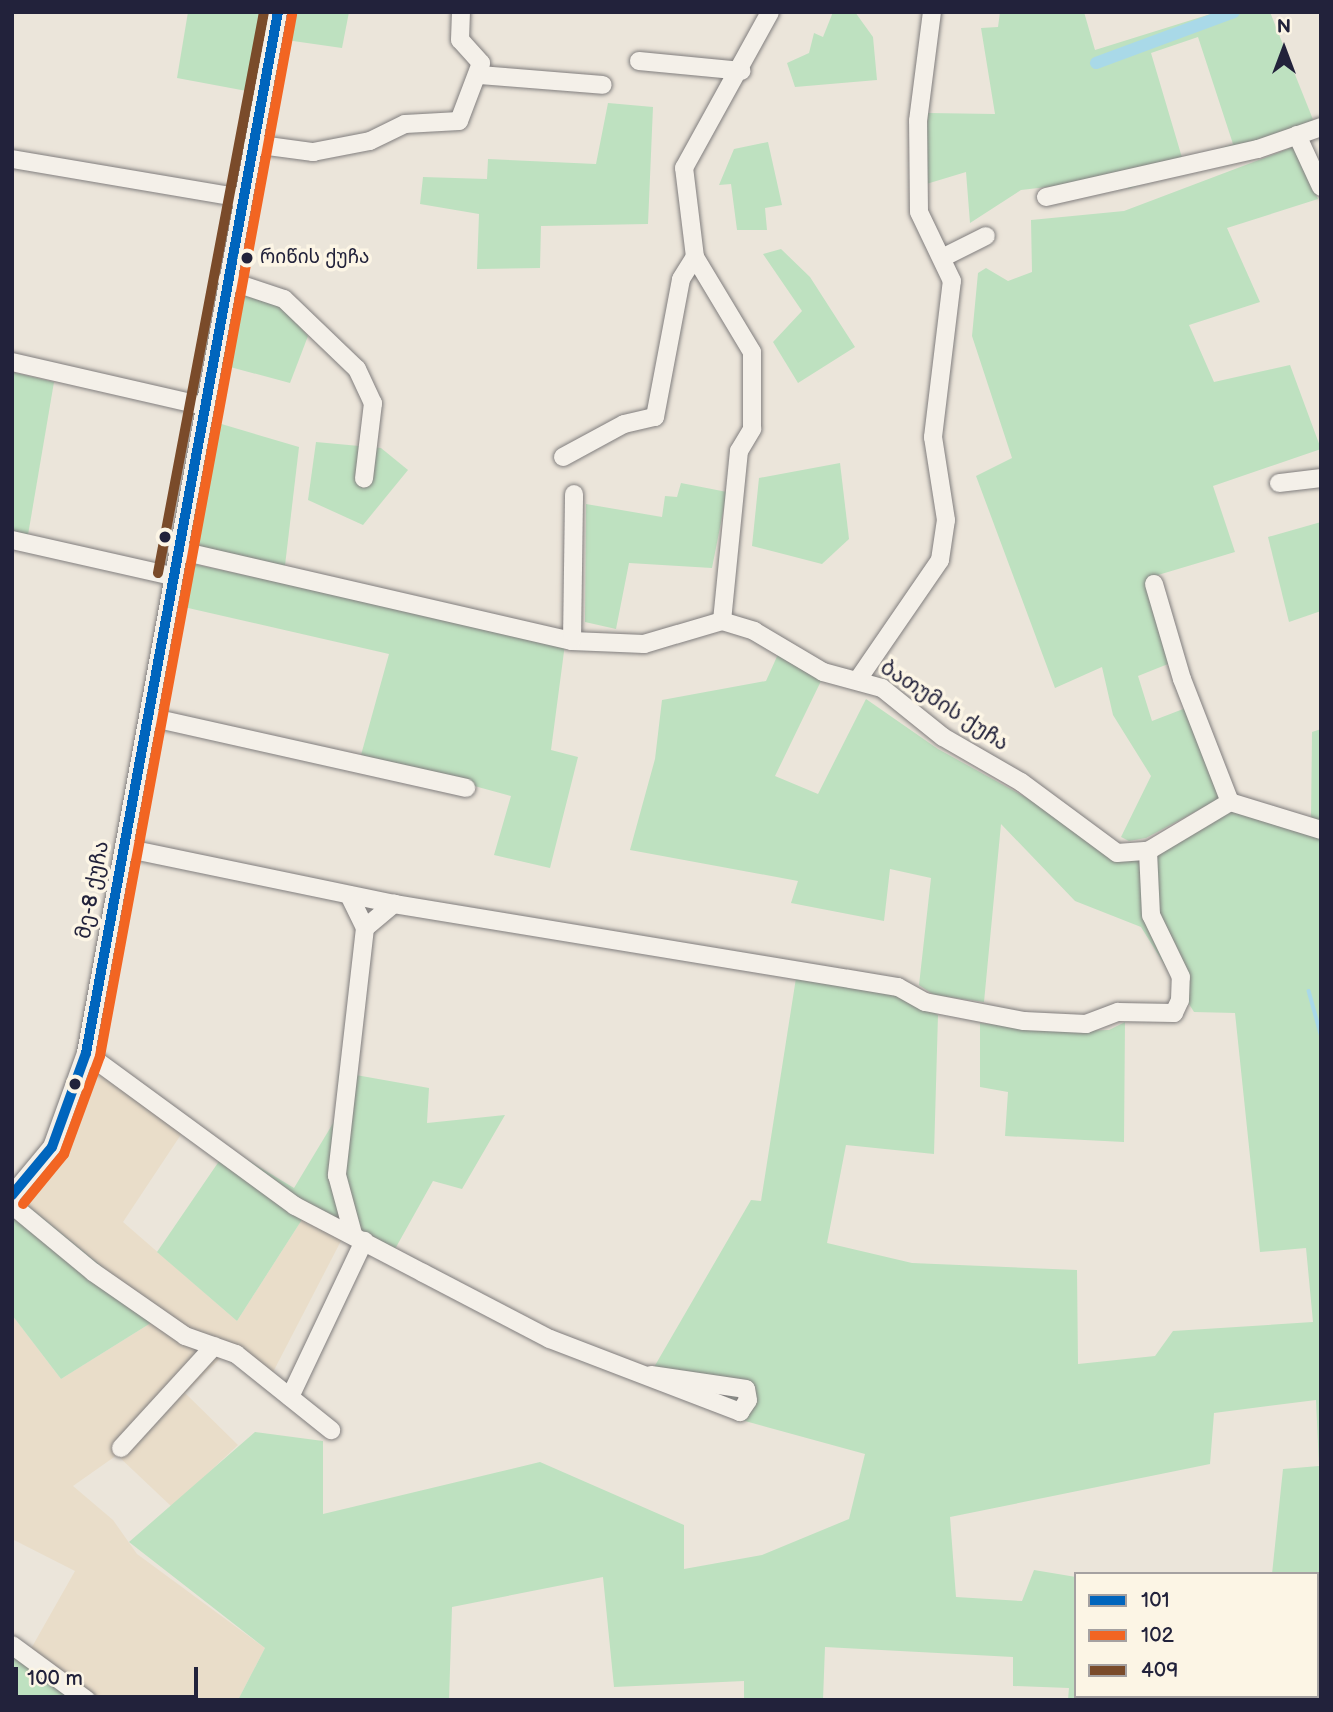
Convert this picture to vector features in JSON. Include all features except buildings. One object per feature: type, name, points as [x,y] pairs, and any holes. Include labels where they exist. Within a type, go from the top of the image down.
[{"type":"street","name":"მე-8 ქუჩა","points":[[12,1195],[52,1147],[86,1054],[278,12]]},
{"type":"street","points":[[253,144],[313,152],[370,141],[405,124],[459,121],[480,75],[481,63],[460,40],[461,12]]},
{"type":"street","points":[[177,550],[572,641],[643,644],[722,621],[739,451],[752,429],[752,352],[695,257],[684,168],[742,71],[770,12]]},
{"type":"street","points":[[859,678],[940,560],[946,520],[933,437],[952,306],[942,258],[919,212],[918,121],[932,12]]},
{"type":"street","points":[[639,61],[742,71]]},
{"type":"street","points":[[480,75],[603,85]]},
{"type":"street","points":[[1046,197],[1321,127]]},
{"type":"street","points":[[1297,135],[1321,187]]},
{"type":"street","points":[[12,159],[243,198]]},
{"type":"street","points":[[942,258],[986,236]]},
{"type":"street","points":[[563,457],[624,424],[655,416],[681,279],[695,257]]},
{"type":"street","points":[[228,280],[284,299],[357,369],[373,403],[364,478]]},
{"type":"street","points":[[12,362],[204,406]]},
{"type":"street","points":[[1279,482],[1321,478]]},
{"type":"street","points":[[572,641],[574,494]]},
{"type":"street","points":[[12,540],[172,576]]},
{"type":"street","points":[[1154,584],[1182,679],[1230,802]]},
{"type":"street","name":"ბათუმის ქუჩა","points":[[722,621],[754,631],[822,672],[859,678],[1117,853],[1148,851]]},
{"type":"street","points":[[149,717],[466,788]]},
{"type":"street","points":[[124,848],[394,904],[898,987],[925,1002],[1024,1021],[1086,1024],[1118,1013],[1174,1013],[1180,1000],[1181,977],[1151,915],[1148,851],[1230,802],[1321,830]]},
{"type":"street","points":[[290,1397],[359,1237],[337,1175],[365,928],[349,895]]},
{"type":"street","points":[[365,928],[394,904]]},
{"type":"street","points":[[86,1054],[295,1206],[551,1339],[651,1375],[740,1412],[746,1389],[651,1375]]},
{"type":"street","points":[[12,1205],[185,1336],[236,1354],[331,1430]]},
{"type":"street","points":[[121,1448],[214,1346]]},
{"type":"street","points":[[12,1645],[87,1700]]},
{"type":"shaded area","points":[[89,1067],[182,1133],[123,1222],[237,1321],[303,1218],[343,1237],[271,1376],[233,1346],[185,1393],[238,1445],[172,1507],[117,1455],[73,1486],[113,1520],[137,1554],[265,1648],[238,1700],[94,1700],[28,1654],[75,1571],[12,1539],[12,1315],[61,1379],[162,1316],[21,1200],[54,1164]]},
{"type":"green space","points":[[188,12],[267,12],[252,92],[177,78]]},
{"type":"green space","points":[[290,12],[349,12],[342,48],[286,40]]},
{"type":"green space","points":[[833,12],[855,12],[873,37],[877,80],[795,87],[787,63],[809,53],[814,33],[823,37]]},
{"type":"green space","points":[[1000,12],[1084,12],[1095,50],[1217,12],[1270,12],[1314,122],[1128,189],[1125,178],[1021,190],[970,223],[966,172],[923,185],[928,113],[995,114],[981,28],[998,27]],"holes":[[[1198,37],[1233,144],[1183,161],[1151,53]]]},
{"type":"green space","points":[[608,103],[653,107],[648,224],[541,226],[540,268],[477,269],[479,214],[420,204],[423,177],[487,179],[488,159],[596,164]]},
{"type":"green space","points":[[768,142],[782,205],[765,208],[767,230],[737,230],[731,184],[719,185],[734,149]]},
{"type":"green space","points":[[1293,147],[1318,199],[1227,228],[1260,302],[1189,325],[1214,382],[1290,365],[1321,449],[1213,486],[1235,552],[1158,575],[1183,658],[1138,676],[1152,721],[1191,706],[1219,799],[1146,838],[1129,841],[1121,837],[1151,776],[1113,715],[1102,667],[1055,688],[976,476],[1012,458],[972,336],[978,273],[986,268],[1008,281],[1032,272],[1031,220],[1124,211]]},
{"type":"green space","points":[[781,249],[810,277],[855,347],[798,383],[773,342],[802,311],[763,254]]},
{"type":"green space","points":[[234,289],[276,300],[308,336],[290,383],[219,364]]},
{"type":"green space","points":[[12,372],[54,382],[28,535],[12,532]]},
{"type":"green space","points":[[208,420],[299,447],[284,574],[184,548]]},
{"type":"green space","points":[[316,442],[381,448],[408,470],[363,525],[308,500]]},
{"type":"green space","points":[[840,463],[849,539],[822,564],[752,546],[759,478]]},
{"type":"green space","points":[[681,483],[727,492],[712,568],[629,563],[616,629],[585,622],[586,504],[662,517],[665,496],[677,497]]},
{"type":"green space","points":[[1321,522],[1321,611],[1289,622],[1268,537]]},
{"type":"green space","points":[[184,562],[565,644],[551,750],[578,757],[550,868],[494,855],[511,796],[361,755],[389,654],[175,605]]},
{"type":"green space","points":[[779,652],[821,681],[775,776],[818,794],[866,699],[938,749],[1136,858],[1231,807],[1321,832],[1321,1700],[1068,1700],[1069,1688],[1013,1686],[1013,1657],[825,1647],[823,1700],[744,1700],[744,1681],[614,1687],[603,1577],[452,1607],[449,1700],[238,1700],[265,1648],[129,1542],[255,1432],[323,1441],[323,1514],[540,1462],[684,1525],[684,1569],[762,1555],[849,1519],[865,1454],[727,1416],[646,1381],[751,1200],[761,1201],[796,978],[894,992],[938,1015],[934,1154],[846,1145],[827,1243],[912,1263],[1077,1270],[1078,1364],[1155,1356],[1173,1331],[1313,1322],[1306,1248],[1260,1252],[1235,1013],[1194,1012],[1141,927],[1075,901],[1001,824],[984,1002],[934,995],[919,985],[931,878],[890,869],[884,921],[791,903],[798,881],[630,850],[655,759],[662,700],[766,681]],"holes":[[[1316,1400],[1319,1466],[1283,1469],[1272,1572],[1319,1572],[1319,1698],[1074,1698],[1074,1577],[1034,1570],[1022,1601],[956,1597],[950,1517],[1210,1464],[1214,1413]]]},
{"type":"green space","points":[[1321,729],[1321,822],[1311,819],[1312,732]]},
{"type":"green space","points":[[1125,1022],[1124,1142],[1005,1136],[1008,1092],[980,1087],[980,1023],[1060,1031],[1109,1030]]},
{"type":"green space","points":[[339,1072],[429,1088],[427,1123],[505,1115],[462,1189],[433,1181],[395,1249],[359,1231],[303,1218],[237,1321],[157,1252],[228,1148],[294,1188],[335,1120]]},
{"type":"green space","points":[[21,1200],[162,1316],[61,1379],[12,1315],[12,1209]]},
{"type":"green space","points":[[12,1651],[78,1700],[12,1700]]},
{"type":"waterway","points":[[1096,63],[1234,12]]},
{"type":"waterway","points":[[1309,991],[1321,1034]]},
{"type":"transit line","name":"409","points":[[158,573],[264,12]]},
{"type":"transit line","name":"101","points":[[12,1195],[52,1147],[86,1053],[278,12]]},
{"type":"transit line","name":"102","points":[[23,1204],[64,1154],[100,1056],[292,15]]},
{"type":"place","name":"რიწის ქუჩა","points":[[247,258]]}]
